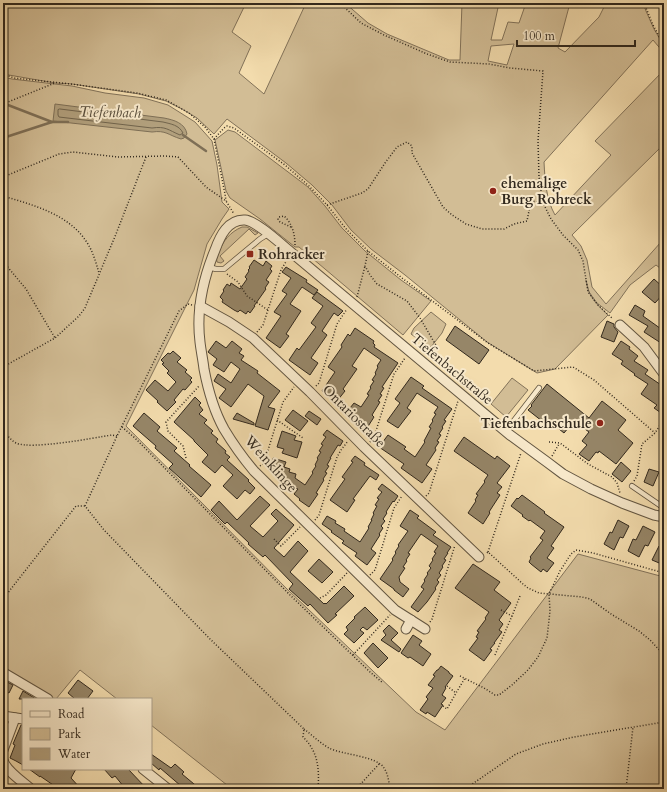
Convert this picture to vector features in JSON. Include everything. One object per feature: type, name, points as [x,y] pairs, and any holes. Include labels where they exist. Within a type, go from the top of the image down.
[{"type":"street","name":"Tiefenbachstraße","points":[[238,221],[250,221],[259,226],[460,394],[547,462],[591,489],[622,503],[654,515],[664,517]]},
{"type":"street","name":"Weinklinge","points":[[238,221],[226,228],[216,245],[208,267],[202,292],[199,318],[199,341],[207,384],[223,428],[237,450],[254,471],[395,610],[425,629]]},
{"type":"street","name":"Ontariostraße","points":[[200,306],[230,322],[253,338],[479,557]]},
{"type":"street","points":[[620,325],[644,347],[664,374]]},
{"type":"street","points":[[406,629],[411,620]]},
{"type":"street","points":[[4,673],[46,698]]},
{"type":"street","points":[[3,716],[19,719],[3,750]]},
{"type":"street","points":[[3,760],[9,770],[31,789]]},
{"type":"street","points":[[144,770],[168,789]]},
{"type":"lane","points":[[208,267],[216,270],[224,269],[260,238],[268,234]]},
{"type":"lane","points":[[506,431],[538,388]]},
{"type":"lane","points":[[632,486],[664,508]]},
{"type":"path","points":[[340,3],[361,23],[427,54],[450,62],[489,64],[510,68],[543,71],[538,141],[539,177],[543,203],[551,219],[563,235],[578,250],[583,261],[588,292],[598,306],[620,325]]},
{"type":"path","points":[[644,3],[664,45]]},
{"type":"path","points":[[3,74],[14,78],[57,82],[137,93],[166,100],[189,113],[205,127],[214,139],[226,201],[238,221]]},
{"type":"path","points":[[3,104],[57,82]]},
{"type":"path","points":[[3,122],[5,127],[3,130]]},
{"type":"path","points":[[214,139],[227,126],[234,128],[285,165],[309,186],[327,205],[347,230],[368,251],[488,342],[534,371],[573,367],[594,380],[655,433]]},
{"type":"path","points":[[327,205],[362,193],[368,189],[397,148],[406,142],[412,146],[412,154],[443,207],[466,224],[482,229],[504,229],[514,224],[527,221],[531,202],[543,203]]},
{"type":"path","points":[[3,177],[59,154],[73,152],[118,157],[165,156],[178,158],[206,187],[226,201]]},
{"type":"path","points":[[3,368],[55,338],[79,316],[85,308],[146,157]]},
{"type":"path","points":[[3,196],[38,206],[64,220],[78,230],[87,242],[99,273]]},
{"type":"path","points":[[253,338],[263,325],[281,270],[295,249],[296,244],[291,224],[286,218],[281,216],[279,217],[278,219],[280,222],[291,227]]},
{"type":"path","points":[[310,392],[319,383],[337,324],[354,304],[368,251]]},
{"type":"path","points":[[3,263],[26,289],[55,338]]},
{"type":"path","points":[[365,266],[370,275],[378,284],[407,301],[420,318],[437,347],[423,363]]},
{"type":"path","points":[[224,269],[228,276],[238,282],[247,296],[268,310]]},
{"type":"path","points":[[85,506],[117,436],[178,311],[188,304],[200,306]]},
{"type":"path","points":[[364,447],[374,437],[394,374],[409,351]]},
{"type":"path","points":[[254,471],[264,463],[283,402],[298,381]]},
{"type":"path","points":[[186,458],[183,446],[168,431],[166,422],[200,386],[207,384]]},
{"type":"path","points":[[421,500],[429,492],[460,394]]},
{"type":"path","points":[[632,486],[636,476],[642,444],[655,433],[664,419]]},
{"type":"path","points":[[277,420],[303,438]]},
{"type":"path","points":[[3,426],[9,438],[16,443],[24,445],[78,441],[112,435],[117,436]]},
{"type":"path","points":[[122,427],[290,595],[383,683]]},
{"type":"path","points":[[274,539],[281,546],[307,523],[319,515],[337,457],[353,435]]},
{"type":"path","points":[[549,442],[560,443],[588,464],[612,477],[617,483],[622,503]]},
{"type":"path","points":[[547,462],[560,443]]},
{"type":"path","points":[[479,557],[482,557],[488,552],[522,452],[526,455],[530,449]]},
{"type":"path","points":[[365,579],[375,570],[394,508],[400,498]]},
{"type":"path","points":[[3,599],[76,506],[85,506]]},
{"type":"path","points":[[85,506],[104,530],[210,639],[304,729],[329,748],[380,762],[386,770],[390,789]]},
{"type":"path","points":[[425,629],[432,619],[458,536]]},
{"type":"path","points":[[460,676],[495,695],[499,695],[528,670],[538,657],[547,638],[550,611],[549,594],[560,571],[571,554],[576,550],[664,573]]},
{"type":"path","points":[[488,552],[528,588],[539,593],[590,599],[610,614],[639,631],[664,655]]},
{"type":"path","points":[[320,598],[326,595],[352,567]]},
{"type":"path","points":[[496,655],[520,596]]},
{"type":"path","points":[[353,655],[395,610]]},
{"type":"path","points":[[501,610],[512,616]]},
{"type":"path","points":[[443,706],[447,708],[465,678]]},
{"type":"path","points":[[447,686],[456,693]]},
{"type":"path","points":[[465,789],[507,759],[525,750],[566,739],[664,722]]},
{"type":"path","points":[[626,789],[633,727]]},
{"type":"path","points":[[304,729],[303,737],[312,748],[317,762],[319,776],[318,789]]},
{"type":"path","points":[[356,789],[380,762]]},
{"type":"green space","points":[[3,3],[246,3],[232,32],[251,46],[239,73],[264,94],[306,3],[345,3],[368,23],[387,34],[449,60],[460,60],[462,3],[499,3],[491,40],[502,40],[508,22],[519,23],[526,3],[570,3],[558,48],[565,52],[599,17],[606,3],[643,3],[654,29],[664,46],[664,53],[653,40],[544,162],[546,190],[555,215],[611,155],[595,141],[664,70],[664,144],[572,235],[581,246],[587,260],[592,287],[606,304],[664,237],[664,271],[656,265],[630,285],[610,313],[597,303],[590,293],[596,303],[608,315],[555,369],[537,373],[487,342],[371,249],[351,230],[332,205],[312,185],[286,163],[227,119],[214,134],[197,118],[166,101],[139,94],[72,84],[55,83],[3,74]],"holes":[[[514,44],[507,65],[488,61],[491,46]]]},
{"type":"green space","points":[[3,77],[72,86],[105,93],[144,98],[168,105],[195,122],[212,141],[222,202],[229,209],[207,244],[194,290],[126,426],[287,589],[416,712],[445,730],[578,554],[664,577],[664,789],[232,789],[152,726],[152,698],[116,698],[80,670],[57,698],[42,698],[3,676]]},
{"type":"green space","points":[[228,130],[235,132],[308,187],[342,228],[365,251],[401,280],[431,301],[403,335],[299,247],[295,247],[260,219],[230,198],[226,191],[215,140]]},
{"type":"green space","points":[[242,227],[247,227],[258,233],[255,235],[249,229],[220,256],[224,261],[221,263],[217,262],[217,256],[225,241],[234,231]]},
{"type":"green space","points":[[431,312],[446,324],[442,333],[431,347],[427,346],[411,334],[414,328]]},
{"type":"green space","points":[[512,378],[528,390],[506,417],[491,404]]},
{"type":"water","points":[[55,104],[164,118],[175,121],[184,127],[187,134],[181,139],[161,132],[53,121]]},
{"type":"building","points":[[254,260],[263,266],[266,261],[272,266],[270,269],[272,271],[266,280],[269,282],[265,288],[266,289],[250,313],[248,311],[246,314],[240,310],[238,312],[234,310],[222,302],[223,300],[220,297],[227,284],[230,286],[231,283],[240,289],[247,279],[245,277]]},
{"type":"building","points":[[286,267],[307,280],[306,282],[318,290],[314,295],[302,287],[290,304],[301,311],[286,334],[289,336],[280,348],[266,338],[281,316],[274,312],[287,294],[282,291],[291,278],[282,272]]},
{"type":"building","points":[[654,279],[664,288],[664,293],[655,303],[642,292]]},
{"type":"building","points":[[317,292],[343,311],[338,316],[334,313],[322,331],[327,335],[311,358],[318,363],[310,375],[289,360],[297,348],[299,350],[316,327],[311,323],[323,306],[312,298]]},
{"type":"building","points":[[635,305],[645,311],[643,316],[664,331],[664,345],[644,332],[648,326],[629,315]]},
{"type":"building","points":[[607,321],[614,324],[614,327],[618,332],[614,342],[601,337]]},
{"type":"building","points":[[455,326],[489,350],[479,364],[446,340]]},
{"type":"building","points":[[355,328],[374,341],[374,347],[398,363],[382,387],[384,388],[380,394],[382,395],[378,401],[380,402],[372,415],[374,417],[367,428],[346,413],[354,403],[361,407],[369,395],[367,394],[374,381],[372,380],[381,360],[364,348],[352,366],[357,369],[343,389],[345,391],[337,401],[322,391],[335,372],[328,367],[342,347],[341,345],[348,334],[350,336]]},
{"type":"building","points":[[216,341],[226,348],[232,341],[242,349],[239,353],[244,356],[241,360],[258,371],[257,373],[280,391],[268,407],[275,409],[268,430],[255,426],[264,396],[248,384],[231,407],[219,398],[226,389],[214,381],[218,374],[231,383],[240,369],[231,362],[224,372],[213,365],[217,359],[208,352]]},
{"type":"building","points":[[621,341],[630,347],[629,349],[638,356],[634,361],[648,370],[645,374],[664,387],[664,415],[654,408],[657,405],[641,394],[648,384],[634,375],[635,374],[621,364],[623,361],[612,354]]},
{"type":"building","points":[[173,351],[181,358],[177,362],[187,370],[185,372],[192,378],[190,380],[192,382],[185,390],[183,389],[174,400],[176,402],[167,411],[146,390],[155,380],[168,391],[176,382],[167,373],[169,371],[162,364],[164,363],[161,360],[168,353],[170,354]]},
{"type":"building","points":[[411,377],[424,386],[422,388],[452,409],[444,420],[446,421],[439,434],[441,435],[437,441],[439,442],[435,448],[436,450],[426,465],[432,469],[422,483],[401,468],[404,464],[379,447],[388,435],[406,447],[404,449],[415,457],[425,442],[424,441],[431,428],[429,427],[436,414],[434,413],[438,407],[417,393],[407,408],[411,411],[398,428],[387,421],[400,403],[395,399]]},
{"type":"building","name":"Tiefenbachschule","points":[[547,384],[589,418],[602,401],[626,420],[618,430],[633,443],[616,464],[599,451],[598,453],[596,452],[589,461],[579,454],[587,445],[582,441],[589,432],[574,421],[564,433],[554,425],[552,429],[528,410]]},
{"type":"building","points":[[195,397],[201,403],[199,405],[203,410],[199,414],[207,420],[204,423],[213,431],[211,433],[218,439],[216,442],[230,457],[227,460],[249,480],[248,481],[255,488],[250,494],[245,490],[237,499],[223,486],[233,475],[222,465],[215,473],[202,462],[208,455],[174,422]]},
{"type":"building","points":[[293,410],[308,421],[300,431],[285,420]]},
{"type":"building","points":[[309,411],[321,419],[317,425],[305,416]]},
{"type":"building","points":[[144,413],[160,427],[157,431],[177,448],[174,451],[211,485],[201,497],[169,468],[173,464],[155,448],[156,446],[133,426]]},
{"type":"building","points":[[237,413],[254,423],[254,425],[233,419]]},
{"type":"building","points":[[327,430],[343,441],[340,446],[338,445],[330,458],[327,465],[329,466],[325,472],[327,473],[316,493],[318,494],[309,507],[299,500],[300,499],[294,494],[298,489],[285,485],[286,482],[280,480],[281,478],[275,475],[276,473],[269,471],[273,458],[286,462],[284,467],[290,469],[289,472],[296,474],[295,478],[305,485],[316,466],[317,458],[321,452],[319,451],[323,445],[321,444],[326,437],[323,435]]},
{"type":"building","points":[[282,431],[296,436],[294,440],[302,442],[297,458],[282,453],[284,449],[277,447]]},
{"type":"building","points":[[464,437],[495,459],[497,456],[510,466],[497,483],[502,487],[497,493],[500,495],[483,524],[468,513],[476,501],[475,500],[478,495],[476,494],[485,482],[484,481],[488,475],[454,451]]},
{"type":"building","points":[[355,456],[365,463],[364,465],[379,475],[376,480],[370,476],[353,499],[355,500],[347,512],[330,500],[345,479],[342,477],[353,462],[351,461]]},
{"type":"building","points":[[621,462],[631,471],[622,482],[612,474]]},
{"type":"building","points":[[649,469],[659,472],[653,486],[644,482]]},
{"type":"building","points":[[382,484],[398,496],[386,512],[387,513],[383,519],[385,521],[381,526],[383,528],[371,549],[376,553],[367,565],[355,556],[357,553],[342,543],[344,541],[322,524],[327,516],[336,521],[335,523],[345,529],[344,531],[360,542],[369,528],[368,527],[374,514],[373,513],[377,506],[375,505],[379,499],[377,498],[382,492],[378,489]]},
{"type":"building","points":[[522,495],[564,527],[551,546],[554,548],[547,558],[554,563],[547,572],[543,569],[541,572],[529,562],[530,557],[543,540],[540,538],[545,531],[522,516],[523,515],[511,506],[517,498],[518,499]]},
{"type":"building","points":[[260,496],[270,505],[250,526],[263,537],[278,521],[271,514],[276,509],[294,525],[274,548],[284,557],[298,541],[308,551],[290,572],[324,604],[326,604],[344,586],[354,596],[335,614],[337,615],[328,623],[310,604],[308,606],[289,589],[293,584],[265,555],[263,557],[227,522],[225,524],[211,510],[219,501],[237,520]]},
{"type":"building","points":[[410,510],[419,516],[417,518],[436,532],[433,535],[451,547],[444,559],[446,560],[439,573],[441,575],[437,580],[439,582],[435,588],[436,589],[418,612],[411,607],[424,589],[421,587],[428,574],[427,573],[431,568],[429,566],[438,546],[421,534],[408,553],[410,554],[403,567],[405,568],[399,577],[400,582],[409,589],[403,597],[380,579],[393,560],[392,559],[396,553],[395,552],[399,546],[398,545],[408,531],[400,526]]},
{"type":"building","points":[[618,520],[629,526],[623,538],[620,537],[614,550],[604,544],[610,532],[612,533]]},
{"type":"building","points":[[643,526],[655,532],[648,546],[645,545],[639,557],[628,551],[633,539],[636,540]]},
{"type":"building","points":[[659,546],[664,548],[664,565],[652,560]]},
{"type":"building","points":[[319,559],[333,572],[322,583],[308,571]]},
{"type":"building","points":[[473,564],[500,582],[494,590],[511,603],[499,620],[503,624],[499,630],[502,632],[490,649],[492,650],[484,661],[469,650],[478,638],[476,637],[479,632],[477,631],[486,619],[485,618],[489,612],[455,588]]},
{"type":"building","points":[[365,607],[378,620],[367,630],[363,627],[360,630],[364,633],[354,643],[344,634],[348,630],[346,627]]},
{"type":"building","points":[[389,625],[398,633],[391,640],[401,649],[399,652],[381,640],[386,635],[383,631]]},
{"type":"building","points":[[413,635],[422,641],[419,645],[431,654],[423,666],[401,653]]},
{"type":"building","points":[[373,643],[388,658],[378,668],[364,653]]},
{"type":"building","points":[[441,666],[453,676],[445,687],[446,688],[442,695],[446,698],[441,704],[443,705],[435,717],[420,710],[428,699],[426,697],[433,688],[428,685],[435,676],[433,675]]},
{"type":"building","points":[[3,680],[13,685],[9,693],[3,690]]},
{"type":"building","points":[[78,680],[93,691],[88,698],[74,698],[68,693]]},
{"type":"building","points":[[23,691],[34,698],[22,698],[19,699]]},
{"type":"building","points":[[22,725],[22,764],[10,758],[15,745],[13,744]]},
{"type":"building","points":[[152,755],[171,768],[175,764],[184,772],[182,774],[200,789],[179,789],[181,786],[160,768],[159,770],[152,764]]},
{"type":"building","points":[[30,770],[75,770],[71,778],[81,789],[59,789]]},
{"type":"building","points":[[105,770],[129,770],[147,789],[128,789],[125,786],[124,787],[115,776],[112,778]]},
{"type":"waterway","name":"Tiefenbach","points":[[8,105],[52,122],[68,122]]},
{"type":"waterway","points":[[3,138],[52,122]]},
{"type":"waterway","name":"Tiefenbach","points":[[183,135],[206,151]]},
{"type":"place","name":"ehemalige Burg Rohreck","points":[[493,191]]},
{"type":"place","name":"Rohracker","points":[[250,254]]},
{"type":"place","name":"Tiefenbachschule","points":[[600,423]]}]
